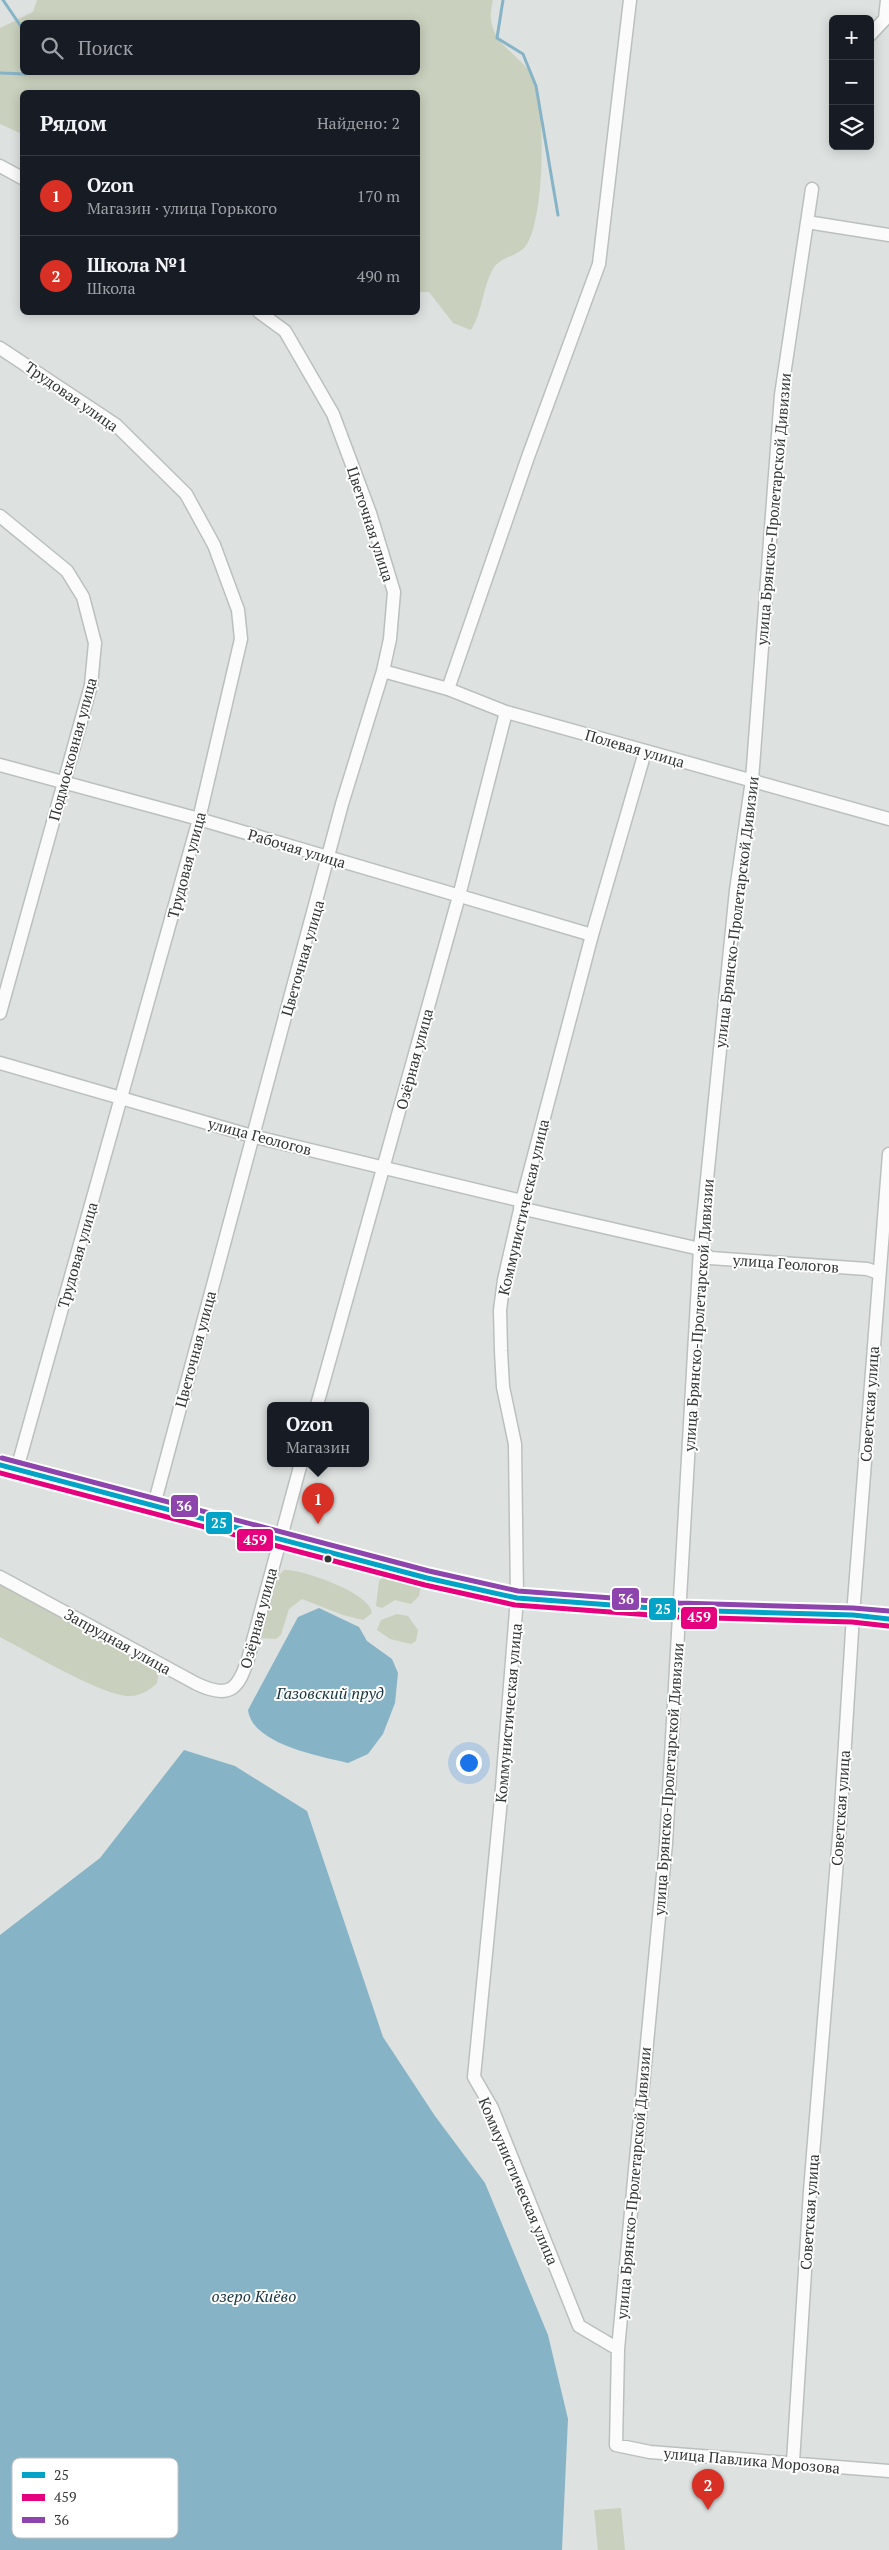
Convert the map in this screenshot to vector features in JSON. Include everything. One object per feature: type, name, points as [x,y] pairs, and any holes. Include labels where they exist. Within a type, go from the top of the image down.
[{"type":"street","points":[[448,689],[528,457],[599,264],[630,0]]},
{"type":"street","points":[[874,31],[885,19],[887,0]]},
{"type":"street","points":[[0,166],[20,177]]},
{"type":"street","name":"улица Брянско-Пролетарской Дивизии","points":[[616,2445],[618,2349],[666,1843],[700,1249],[736,890],[752,780],[781,395],[812,189]]},
{"type":"street","points":[[807,222],[889,234]]},
{"type":"street","name":"Цветочная улица","points":[[154,1505],[252,1136],[330,858],[342,804],[383,671],[390,639],[394,592],[370,513],[333,414],[285,331],[263,315]]},
{"type":"street","name":"Трудовая улица","points":[[0,348],[116,425],[186,494],[214,544],[238,610],[241,639],[199,819],[120,1098],[9,1467]]},
{"type":"street","name":"Подмосковная улица","points":[[0,516],[67,571],[83,597],[96,644],[91,685],[0,1013]]},
{"type":"street","name":"Полевая улица","points":[[383,671],[448,689],[506,712],[889,819]]},
{"type":"street","name":"Озёрная улица","points":[[318,1402],[459,896],[506,712]]},
{"type":"street","name":"Коммунистическая улица","points":[[618,2349],[579,2326],[492,2108],[474,2077],[500,1809],[517,1598],[515,1444],[503,1387],[500,1310],[504,1280],[521,1205],[592,935],[645,752]]},
{"type":"street","name":"Рабочая улица","points":[[0,765],[199,819],[592,935]]},
{"type":"street","name":"улица Геологов","points":[[0,1062],[252,1136],[700,1249],[710,1258],[868,1268],[879,1273]]},
{"type":"street","name":"Советская улица","points":[[793,2462],[810,2192],[840,1824],[853,1615],[889,1154]]},
{"type":"street","points":[[9,1467],[427,1578],[517,1598],[679,1610],[853,1615],[889,1619]]},
{"type":"street","name":"Озёрная улица","points":[[237,1685],[248,1659],[300,1467]]},
{"type":"street","name":"Запрудная улица","points":[[0,1577],[212,1691],[223,1692],[237,1685]]},
{"type":"street","name":"улица Павлика Морозова","points":[[616,2445],[650,2452],[889,2471]]},
{"type":"green space","points":[[37,0],[493,0],[491,15],[497,37],[528,70],[534,80],[538,94],[542,139],[540,192],[531,236],[524,248],[504,259],[493,269],[471,330],[453,323],[429,292],[420,292],[420,90],[20,90],[20,133],[0,124],[0,28],[33,12]]},
{"type":"green space","points":[[284,1570],[305,1573],[348,1590],[369,1605],[372,1613],[363,1620],[343,1615],[302,1599],[289,1609],[281,1635],[276,1639],[261,1638],[259,1635],[271,1591]]},
{"type":"green space","points":[[395,1575],[421,1585],[419,1596],[411,1604],[395,1600],[382,1608],[376,1606],[379,1581],[383,1577]]},
{"type":"green space","points":[[0,1584],[159,1669],[157,1683],[141,1694],[130,1696],[118,1694],[85,1681],[0,1637]]},
{"type":"green space","points":[[397,1614],[408,1616],[418,1630],[416,1641],[411,1644],[390,1639],[377,1630],[381,1620]]},
{"type":"green space","points":[[621,2508],[625,2550],[598,2550],[594,2510]]},
{"type":"water","name":"Газовский пруд","points":[[319,1608],[359,1627],[367,1641],[392,1659],[398,1673],[395,1703],[383,1734],[368,1754],[348,1763],[321,1757],[274,1740],[261,1732],[252,1722],[248,1710],[298,1617]]},
{"type":"water","name":"озеро Киёво","points":[[184,1750],[235,1766],[307,1811],[383,2037],[435,2116],[485,2183],[548,2335],[568,2419],[562,2550],[0,2550],[0,1935],[100,1858]]},
{"type":"waterway","points":[[3,0],[20,25]]},
{"type":"waterway","points":[[503,0],[497,38],[523,54],[536,86],[558,215]]},
{"type":"waterway","points":[[0,73],[20,74]]},
{"type":"transit line","name":"36","points":[[2,1458],[429,1571],[518,1591],[679,1603],[853,1608],[889,1611]]},
{"type":"transit line","name":"25","points":[[0,1465],[427,1578],[517,1598],[679,1610],[853,1615],[889,1619]]},
{"type":"transit line","name":"459","points":[[0,1473],[425,1585],[515,1605],[678,1617],[852,1622],[888,1626]]},
{"type":"place","name":"Ozon","points":[[318,1524]]},
{"type":"place","name":"Школа №1","points":[[708,2510]]}]
